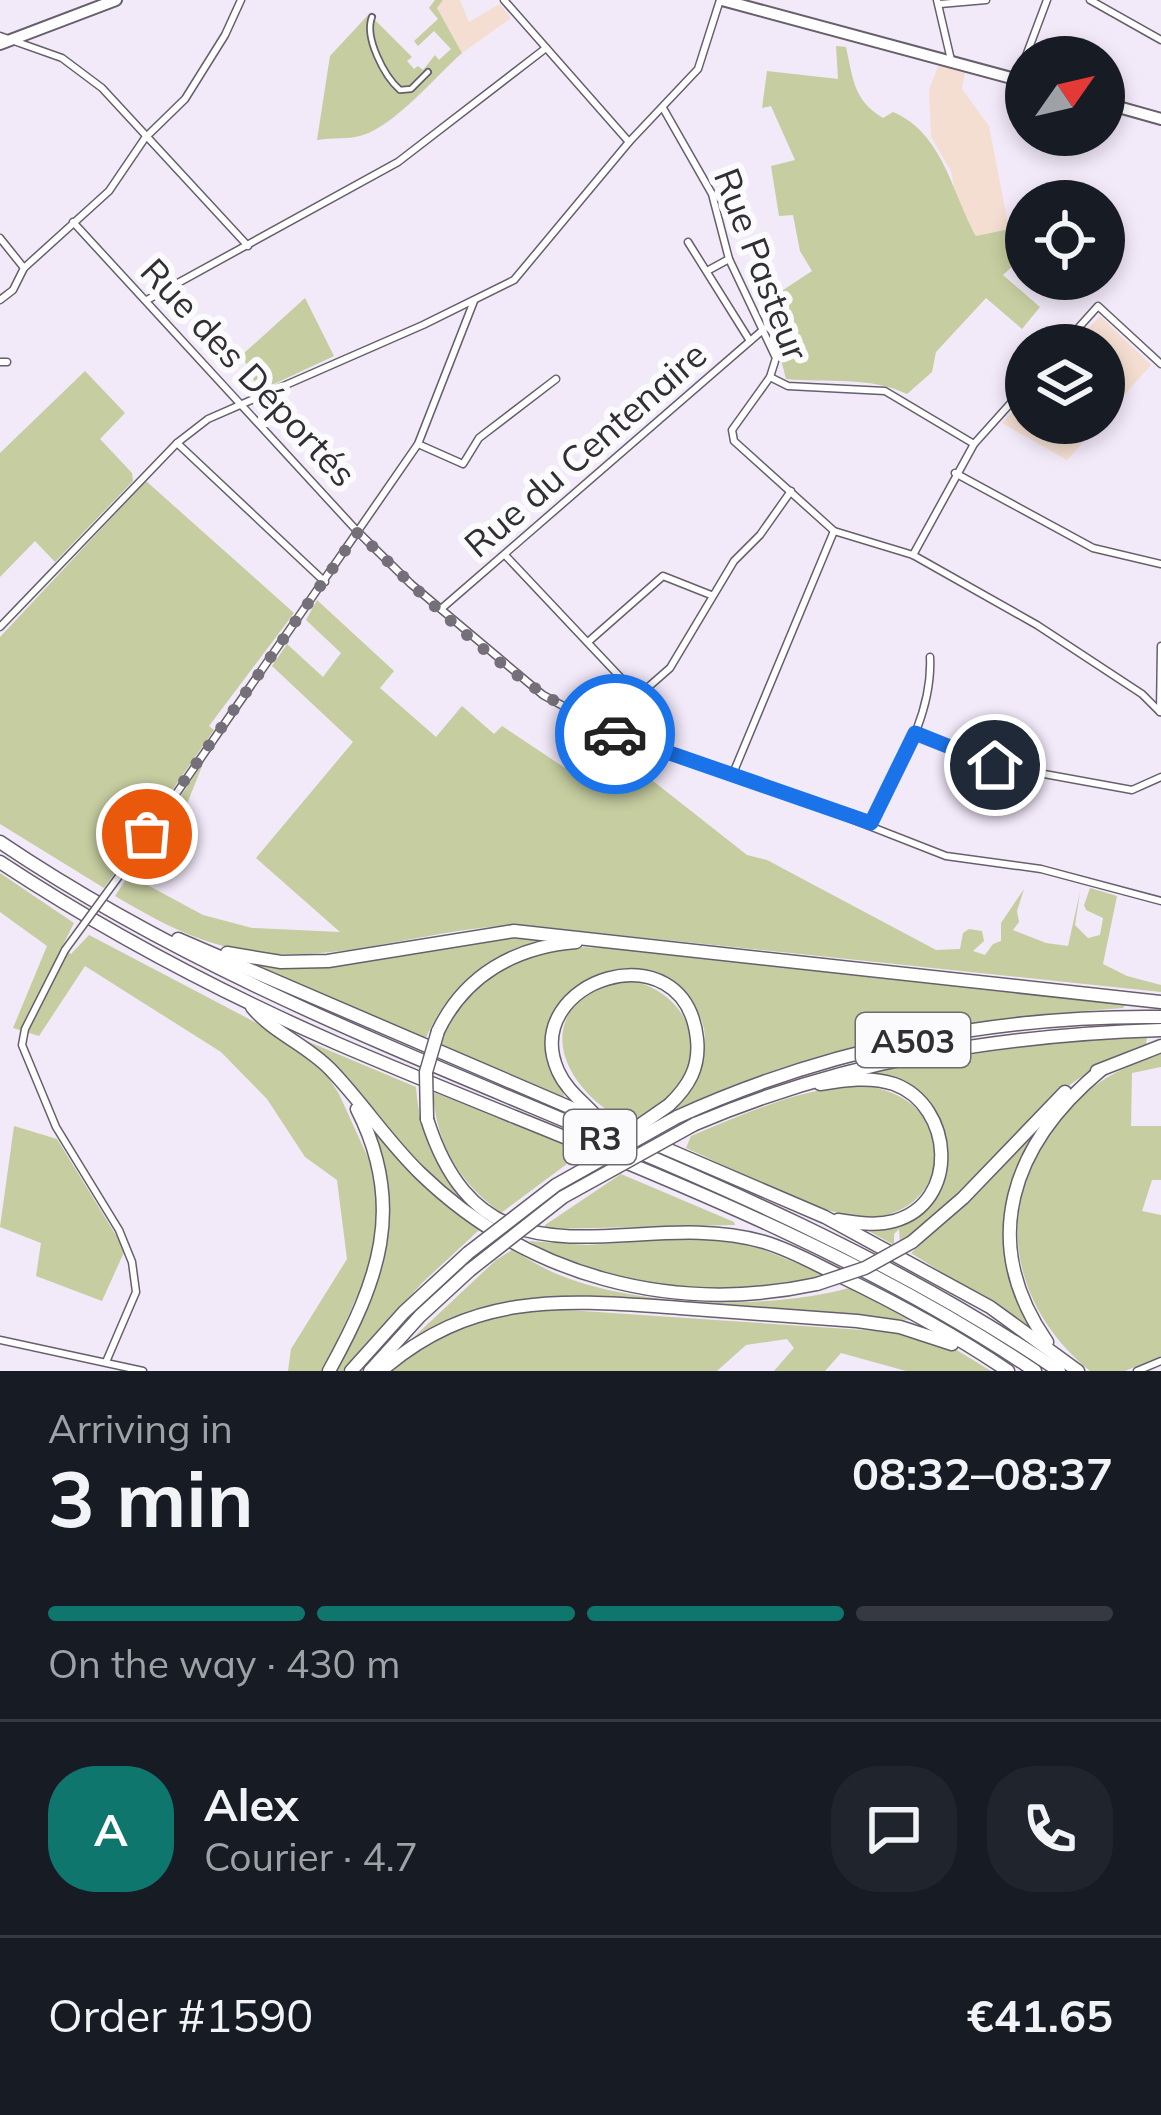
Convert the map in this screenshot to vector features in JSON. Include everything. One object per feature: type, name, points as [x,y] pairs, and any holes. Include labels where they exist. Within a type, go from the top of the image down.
[{"type":"highway","name":"R3","points":[[0,842],[131,923],[342,1028],[723,1188],[844,1244],[956,1304],[1059,1371]]},
{"type":"highway","name":"R3","points":[[0,862],[121,935],[247,1001],[777,1228],[891,1285],[1035,1371]]},
{"type":"highway","points":[[131,923],[152,926],[825,1217],[989,1307],[1078,1371]]},
{"type":"highway","points":[[185,942],[281,962],[328,961],[483,933],[514,932],[1161,1001]]},
{"type":"highway","points":[[601,939],[541,946],[500,963],[467,988],[437,1031],[426,1072],[427,1120],[441,1158],[466,1192],[513,1226],[562,1239],[677,1232],[729,1234],[770,1243],[877,1294],[1008,1371]]},
{"type":"highway","points":[[598,1120],[557,1070],[554,1041],[559,1018],[582,989],[612,976],[652,978],[672,989],[695,1024],[697,1065],[673,1111]]},
{"type":"highway","points":[[247,1001],[260,1017],[307,1047],[394,1147],[477,1220],[537,1256],[605,1281],[684,1295],[742,1297],[817,1285],[865,1268],[912,1242],[963,1198],[1062,1094],[1100,1070],[1161,1046]]},
{"type":"highway","name":"A503","points":[[351,1371],[404,1312],[468,1253],[556,1185],[673,1111],[792,1071],[934,1036],[1030,1022],[1161,1017]]},
{"type":"highway","name":"A503","points":[[370,1371],[470,1270],[563,1196],[695,1124],[885,1060],[1088,1031],[1161,1030]]},
{"type":"highway","points":[[1054,1353],[1017,1288],[1009,1251],[1012,1203],[1036,1139],[1066,1100],[1100,1070]]},
{"type":"highway","points":[[802,1085],[857,1078],[893,1084],[923,1104],[940,1134],[942,1161],[935,1186],[909,1214],[873,1224],[825,1217]]},
{"type":"highway","points":[[329,1371],[368,1295],[384,1232],[380,1170],[362,1116],[346,1087]]},
{"type":"highway","points":[[381,1371],[429,1336],[463,1319],[509,1307],[566,1301],[857,1321],[900,1327],[989,1358]]},
{"type":"main road","points":[[2,40],[116,0]]},
{"type":"main road","points":[[721,0],[1005,76]]},
{"type":"main road","points":[[1125,110],[1161,119]]},
{"type":"street","points":[[0,300],[13,290],[24,268],[109,190],[145,138],[185,99],[242,0]]},
{"type":"street","points":[[505,0],[629,142]]},
{"type":"street","points":[[0,626],[177,442],[208,419],[514,280],[629,142],[698,69],[721,0]]},
{"type":"street","points":[[952,62],[938,2],[986,0]]},
{"type":"street","points":[[1036,36],[1047,0]]},
{"type":"street","points":[[1090,0],[1161,40]]},
{"type":"street","points":[[372,17],[369,34],[396,88],[411,89],[428,72]]},
{"type":"street","points":[[2,40],[62,58],[102,88],[248,246]]},
{"type":"street","points":[[147,300],[398,162],[546,49]]},
{"type":"street","name":"Rue Pasteur","points":[[663,108],[712,194],[729,259],[776,358],[770,377],[788,386],[885,392],[974,443]]},
{"type":"street","name":"Rue des Déportés","points":[[73,222],[358,532],[543,695],[611,732],[734,772],[946,856],[1041,869],[1161,901]]},
{"type":"street","points":[[0,238],[24,268]]},
{"type":"street","points":[[688,242],[751,341]]},
{"type":"street","points":[[707,271],[729,259]]},
{"type":"street","points":[[1082,324],[1104,300]]},
{"type":"street","points":[[109,1366],[136,1292],[132,1262],[119,1230],[56,1127],[22,1045],[25,1030],[65,950],[418,444],[474,301]]},
{"type":"street","points":[[1098,306],[1161,364]]},
{"type":"street","name":"Rue du Centenaire","points":[[441,609],[764,329]]},
{"type":"street","points":[[770,377],[732,430],[734,441],[834,531],[913,555],[1037,625],[1142,694],[1161,713]]},
{"type":"street","points":[[418,444],[463,464],[478,438],[556,380]]},
{"type":"street","points":[[913,555],[955,473],[1005,409]]},
{"type":"street","points":[[177,442],[326,582]]},
{"type":"street","points":[[955,473],[1093,548],[1161,564]]},
{"type":"street","points":[[611,732],[638,696],[670,668],[711,595],[791,491]]},
{"type":"street","points":[[734,772],[834,531]]},
{"type":"street","points":[[504,554],[638,696]]},
{"type":"street","points":[[587,643],[664,576],[711,595]]},
{"type":"street","points":[[1161,646],[1161,713]]},
{"type":"street","points":[[871,823],[915,733],[931,683],[930,657]]},
{"type":"street","points":[[915,733],[995,765],[1132,790],[1161,777]]},
{"type":"street","points":[[0,1340],[143,1371]]},
{"type":"street","points":[[1139,1370],[1161,1360]]},
{"type":"shaded area","points":[[443,0],[460,0],[469,22],[500,4],[511,18],[462,53],[437,8]]},
{"type":"shaded area","points":[[939,64],[965,71],[962,89],[989,126],[1005,230],[976,236],[957,202],[951,171],[931,137],[929,90]]},
{"type":"shaded area","points":[[1125,340],[1151,365],[1125,394]]},
{"type":"shaded area","points":[[1039,444],[1081,444],[1067,460]]},
{"type":"green space","points":[[435,0],[443,0],[437,8],[462,53],[402,111],[375,130],[358,137],[317,140],[330,56],[369,14],[412,57],[407,61],[414,69],[423,70],[435,55],[439,60],[451,49],[434,31],[418,46],[414,41],[438,19],[429,8]]},
{"type":"green space","points":[[836,46],[846,47],[856,87],[873,111],[883,118],[893,112],[924,134],[976,236],[1005,230],[1005,300],[1032,300],[1040,307],[1026,324],[1016,324],[986,298],[936,352],[932,372],[907,394],[863,382],[786,379],[776,340],[759,306],[812,271],[800,251],[793,215],[779,216],[771,166],[795,160],[771,106],[762,108],[767,71],[838,79]]},
{"type":"green space","points":[[305,298],[334,356],[259,391],[242,355]]},
{"type":"green space","points":[[85,371],[125,413],[100,439],[132,473],[133,481],[55,562],[35,541],[0,577],[0,453]]},
{"type":"green space","points":[[146,481],[294,613],[209,726],[214,730],[104,888],[0,824],[0,637]]},
{"type":"green space","points":[[317,600],[394,671],[380,688],[436,737],[462,706],[494,734],[502,726],[565,768],[592,733],[747,855],[767,860],[936,950],[960,949],[963,933],[969,929],[982,931],[984,941],[973,951],[985,955],[1001,941],[1001,923],[1024,889],[1017,911],[1019,922],[1013,930],[1068,946],[1080,892],[1075,925],[1088,938],[1100,935],[1103,918],[1086,910],[1090,888],[1117,896],[1103,964],[1161,985],[1161,992],[523,925],[336,951],[260,953],[194,937],[115,896],[204,761],[187,804],[140,881],[203,915],[252,928],[340,932],[256,858],[353,742],[272,666],[287,644],[323,677],[341,653],[306,620]]},
{"type":"green space","points":[[0,873],[74,923],[62,947],[71,954],[89,935],[270,1030],[326,1074],[370,1162],[378,1208],[376,1253],[324,1371],[288,1371],[291,1349],[347,1259],[337,1180],[305,1157],[267,1099],[221,1052],[85,966],[39,1036],[13,1028],[47,946],[0,912]]},
{"type":"green space","points":[[516,936],[548,940],[508,953],[474,974],[446,1003],[425,1040],[252,963],[302,967]]},
{"type":"green space","points":[[570,947],[620,948],[1127,1001],[1123,1008],[951,1027],[838,1051],[675,1110],[701,1059],[705,1035],[699,1013],[685,995],[642,973],[617,971],[593,977],[559,1007],[551,1033],[564,1097],[440,1045],[474,989],[507,967]]},
{"type":"green space","points":[[627,980],[660,992],[673,1003],[683,1015],[692,1046],[677,1087],[629,1123],[583,1088],[569,1067],[563,1046],[564,1025],[575,1006],[595,991]]},
{"type":"green space","points":[[1147,1037],[1146,1044],[1073,1082],[933,1217],[900,1242],[899,1229],[894,1245],[865,1229],[905,1221],[939,1175],[947,1141],[943,1125],[922,1102],[862,1072],[1044,1043]]},
{"type":"green space","points":[[302,1039],[416,1087],[423,1127],[437,1163],[460,1194],[492,1220],[489,1223],[424,1169],[344,1077]]},
{"type":"green space","points":[[1161,1054],[1161,1067],[1132,1073],[1131,1126],[1161,1126],[1161,1180],[1152,1180],[1142,1211],[1161,1215],[1161,1356],[1125,1371],[1090,1371],[1051,1330],[1027,1284],[1018,1237],[1022,1190],[1039,1146],[1069,1108],[1110,1076]]},
{"type":"green space","points":[[858,1085],[893,1094],[918,1110],[932,1131],[936,1155],[931,1178],[917,1198],[895,1212],[866,1217],[824,1209],[686,1148],[691,1136],[752,1111],[815,1091]]},
{"type":"green space","points":[[433,1092],[583,1152],[501,1213],[453,1161],[439,1129]]},
{"type":"green space","points":[[1052,1110],[1021,1164],[1007,1218],[1011,1273],[1034,1330],[911,1253],[977,1194]]},
{"type":"green space","points":[[14,1126],[57,1139],[125,1250],[102,1301],[36,1276],[41,1243],[0,1227]]},
{"type":"green space","points":[[373,1129],[424,1185],[479,1230],[422,1283],[343,1371],[334,1371],[366,1309],[384,1254],[387,1198]]},
{"type":"green space","points":[[621,1174],[734,1222],[735,1225],[545,1229]]},
{"type":"green space","points":[[689,1238],[752,1245],[825,1275],[761,1288],[664,1287],[601,1272],[529,1241],[587,1245]]},
{"type":"green space","points":[[512,1250],[562,1276],[628,1294],[744,1302],[849,1288],[910,1320],[559,1297],[475,1312],[399,1351]]},
{"type":"green space","points":[[538,1308],[908,1333],[955,1349],[991,1371],[906,1371],[841,1353],[825,1371],[774,1371],[794,1348],[787,1339],[746,1345],[717,1371],[392,1371],[441,1337]]},
{"type":"way so far","points":[[147,834],[358,532],[411,584],[543,695],[615,734]]},
{"type":"route","points":[[615,734],[871,823],[915,733],[995,765]]}]
